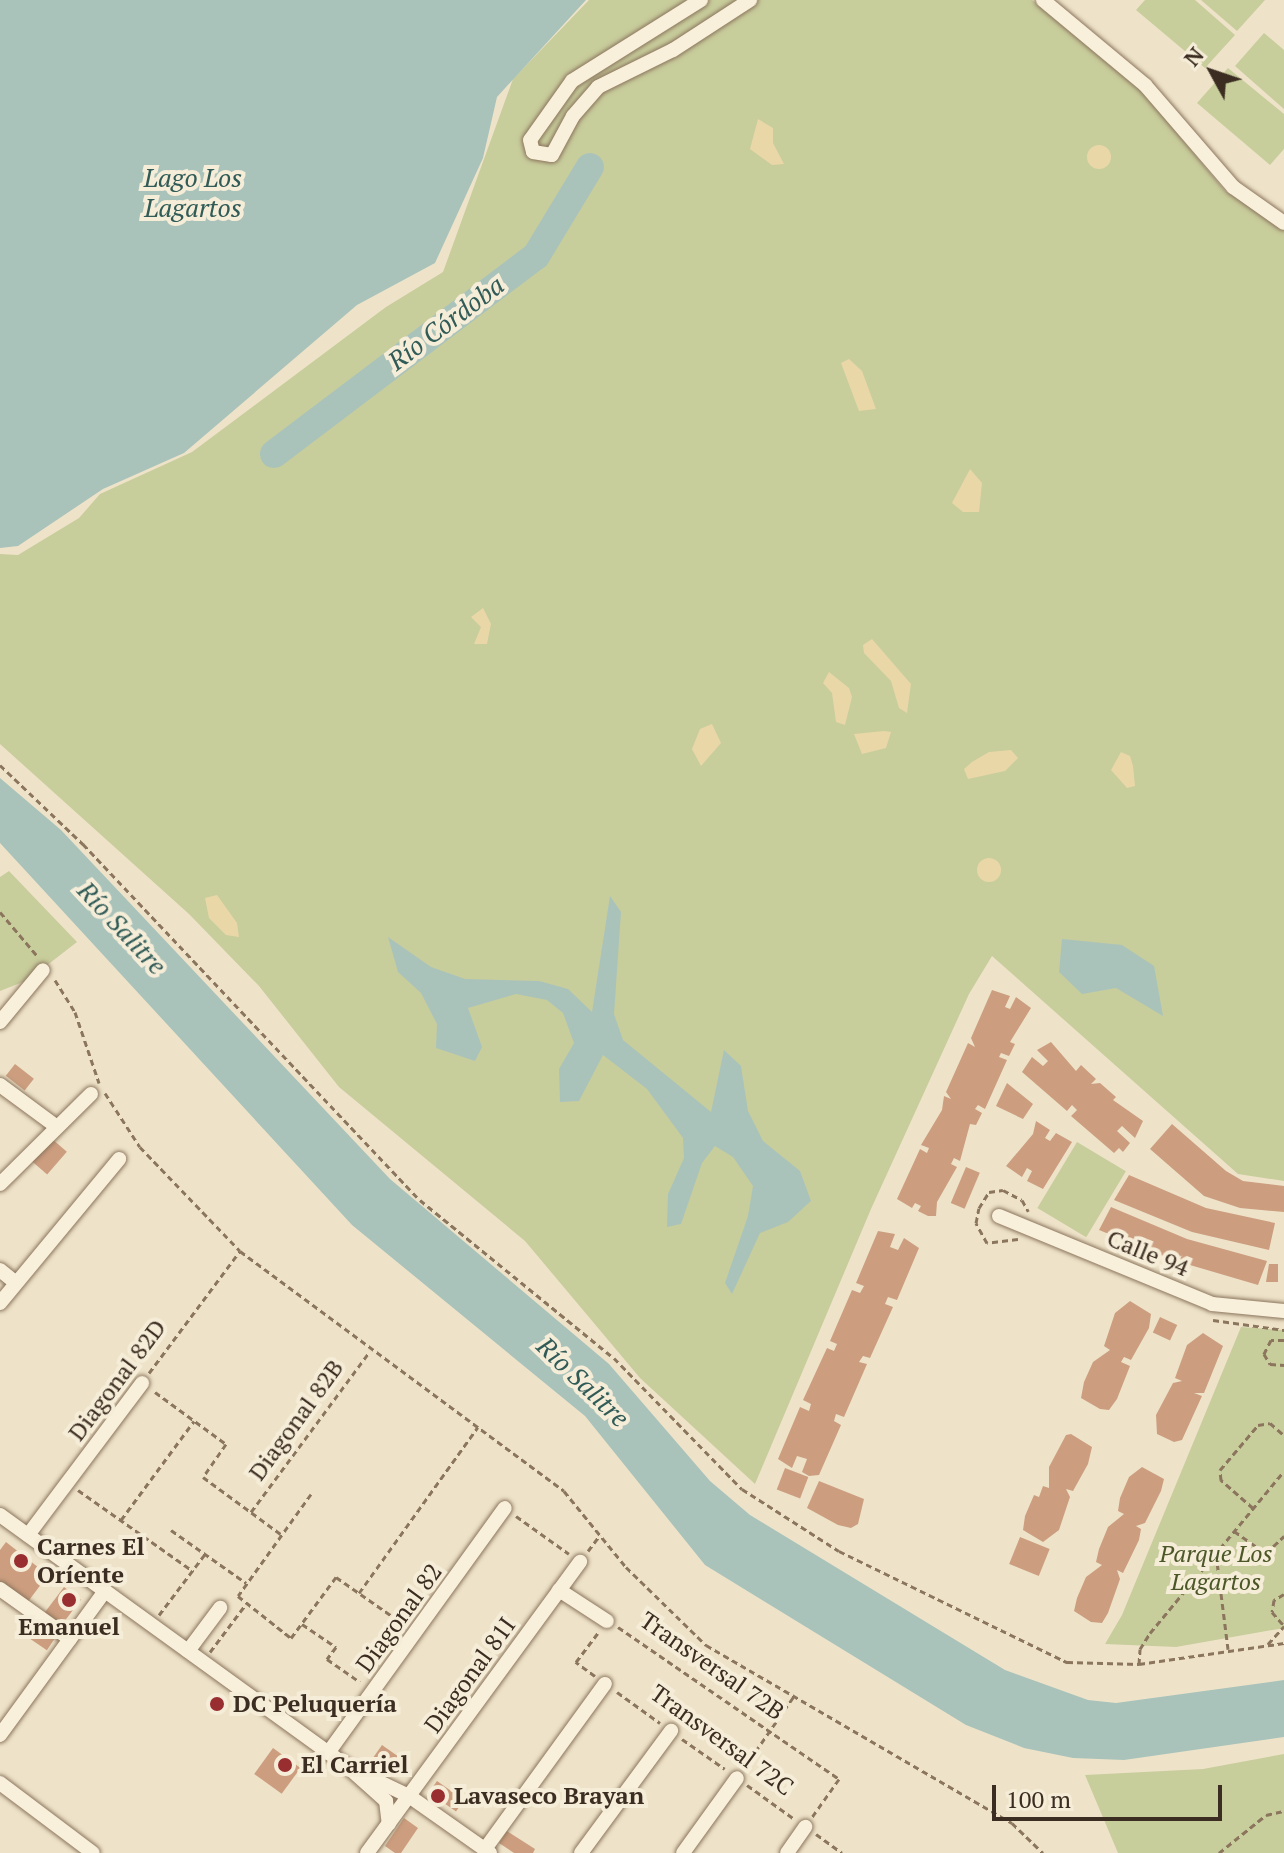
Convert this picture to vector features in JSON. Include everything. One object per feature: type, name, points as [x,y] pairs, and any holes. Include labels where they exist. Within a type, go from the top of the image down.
[{"type":"street","points":[[705,31],[698,2],[572,81],[530,140],[533,152],[552,155],[573,116],[598,87],[705,31],[750,0]]},
{"type":"street","points":[[1043,0],[1145,85],[1233,187],[1284,223]]},
{"type":"street","points":[[0,1022],[48,972]]},
{"type":"street","points":[[0,1085],[57,1127]]},
{"type":"street","points":[[0,1184],[91,1094]]},
{"type":"street","points":[[0,1303],[119,1159]]},
{"type":"street","name":"Calle 94","points":[[999,1216],[1212,1304],[1284,1311]]},
{"type":"street","points":[[0,1270],[15,1282]]},
{"type":"street","name":"Diagonal 82D","points":[[28,1535],[142,1383]]},
{"type":"street","name":"Diagonal 82","points":[[328,1753],[505,1508]]},
{"type":"street","points":[[0,1515],[348,1767],[386,1801],[389,1824]]},
{"type":"street","name":"Diagonal 81I","points":[[367,1853],[580,1562]]},
{"type":"street","points":[[0,1589],[70,1639]]},
{"type":"street","name":"Transversal 72B","points":[[559,1590],[607,1621]]},
{"type":"street","points":[[0,1735],[105,1591]]},
{"type":"street","points":[[188,1651],[220,1608]]},
{"type":"street","points":[[348,1767],[409,1796],[488,1851],[605,1684]]},
{"type":"street","points":[[23,1703],[36,1712]]},
{"type":"street","points":[[581,1853],[671,1731]]},
{"type":"street","points":[[683,1853],[737,1778]]},
{"type":"street","points":[[0,1783],[93,1853]]},
{"type":"street","points":[[787,1853],[805,1827]]},
{"type":"path","points":[[0,765],[83,844],[420,1200],[614,1358],[742,1489],[839,1551],[1067,1662],[1139,1664],[1284,1643]]},
{"type":"path","points":[[0,912],[75,1012],[100,1086],[140,1147],[240,1251],[564,1491],[600,1535],[706,1645],[1012,1823],[1043,1853]]},
{"type":"path","name":"Diagonal 82D","points":[[142,1383],[240,1251]]},
{"type":"path","points":[[1278,1338],[1279,1329]]},
{"type":"path","points":[[1284,1340],[1278,1338],[1268,1343],[1264,1354],[1270,1364],[1284,1365]]},
{"type":"path","name":"Diagonal 82B","points":[[251,1512],[371,1350]]},
{"type":"path","points":[[142,1383],[226,1444],[203,1477],[282,1535]]},
{"type":"path","points":[[121,1520],[194,1421]]},
{"type":"path","points":[[1253,1508],[1221,1480],[1220,1470],[1258,1425],[1270,1423],[1284,1435]]},
{"type":"path","points":[[359,1593],[479,1427]]},
{"type":"path","points":[[1139,1664],[1140,1649],[1150,1633],[1284,1471]]},
{"type":"path","points":[[1279,1477],[1284,1482]]},
{"type":"path","points":[[67,1482],[193,1571]]},
{"type":"path","points":[[311,1494],[238,1596],[291,1638],[336,1577],[415,1632]]},
{"type":"path","points":[[505,1508],[580,1562],[600,1535]]},
{"type":"path","points":[[171,1530],[247,1584]]},
{"type":"path","points":[[1234,1531],[1266,1553],[1284,1536]]},
{"type":"path","points":[[152,1625],[205,1554]]},
{"type":"path","points":[[1216,1554],[1229,1651]]},
{"type":"path","points":[[1267,1645],[1284,1626],[1274,1619],[1272,1606],[1284,1594]]},
{"type":"path","points":[[203,1661],[247,1602]]},
{"type":"path","name":"Transversal 72C","points":[[607,1621],[576,1662],[842,1853]]},
{"type":"path","name":"Transversal 72B","points":[[607,1621],[839,1779],[805,1827]]},
{"type":"path","points":[[302,1624],[336,1647],[327,1659],[373,1691]]},
{"type":"path","points":[[737,1778],[794,1696]]},
{"type":"path","points":[[1219,1853],[1266,1815],[1284,1811]]},
{"type":"green space","points":[[589,0],[1032,0],[1100,49],[1143,92],[1225,191],[1284,226],[1284,1181],[1238,1174],[992,956],[969,994],[871,1209],[755,1484],[640,1378],[525,1241],[339,1087],[259,986],[189,914],[0,744],[0,554],[18,555],[79,518],[100,494],[192,452],[386,307],[443,272],[513,79]]},
{"type":"green space","points":[[1145,0],[1195,0],[1235,35],[1205,68],[1136,10]]},
{"type":"green space","points":[[1201,0],[1265,0],[1237,31]]},
{"type":"green space","points":[[1264,33],[1284,50],[1284,109],[1235,66]]},
{"type":"green space","points":[[1228,68],[1284,114],[1284,149],[1270,165],[1197,103]]},
{"type":"green space","points":[[9,871],[77,942],[28,980],[0,991],[0,877]]},
{"type":"green space","points":[[1077,1142],[1126,1171],[1086,1237],[1037,1208]]},
{"type":"green space","name":"Parque Los Lagartos","points":[[1241,1327],[1284,1330],[1284,1628],[1176,1647],[1105,1644],[1122,1615]]},
{"type":"green space","points":[[1284,1754],[1284,1853],[1118,1853],[1085,1775],[1203,1769]]},
{"type":"sand","points":[[758,119],[773,128],[773,143],[784,164],[772,165],[750,149]]},
{"type":"sand","points":[[1099,145],[1110,152],[1111,157],[1104,168],[1099,169],[1088,162],[1087,157],[1094,146]]},
{"type":"sand","points":[[849,359],[862,371],[876,409],[859,411],[841,363]]},
{"type":"sand","points":[[970,469],[982,483],[979,512],[963,512],[952,503]]},
{"type":"sand","points":[[483,608],[491,624],[487,644],[474,644],[481,627],[471,617]]},
{"type":"sand","points":[[872,639],[911,684],[907,713],[899,708],[891,681],[864,653],[863,645]]},
{"type":"sand","points":[[829,672],[849,688],[852,697],[845,725],[836,722],[832,693],[823,683]]},
{"type":"sand","points":[[712,724],[721,743],[701,766],[692,749],[700,729]]},
{"type":"sand","points":[[891,732],[886,748],[862,754],[854,734]]},
{"type":"sand","points":[[1011,750],[1018,758],[1005,771],[968,779],[964,769],[972,762],[989,752]]},
{"type":"sand","points":[[1121,752],[1130,756],[1135,786],[1127,788],[1111,770]]},
{"type":"sand","points":[[989,858],[997,862],[1001,870],[997,878],[989,882],[981,878],[977,870],[981,862]]},
{"type":"sand","points":[[217,895],[237,923],[239,937],[226,935],[209,918],[205,898]]},
{"type":"water","name":"Lago Los Lagartos","points":[[0,0],[586,0],[497,97],[483,158],[435,263],[357,305],[184,453],[103,489],[18,546],[0,548]]},
{"type":"water","name":"Río Salitre","points":[[0,778],[61,830],[390,1179],[609,1364],[710,1481],[750,1515],[1005,1670],[1088,1700],[1116,1703],[1284,1680],[1284,1737],[1124,1760],[1073,1758],[1024,1748],[966,1725],[705,1565],[585,1416],[352,1225],[0,843]]},
{"type":"water","points":[[610,896],[621,912],[614,1014],[623,1040],[711,1112],[724,1050],[741,1066],[748,1111],[763,1141],[800,1171],[811,1201],[788,1222],[760,1233],[732,1294],[725,1283],[748,1216],[753,1186],[733,1157],[715,1146],[702,1163],[681,1224],[667,1227],[668,1194],[684,1158],[683,1138],[647,1089],[603,1055],[579,1101],[560,1102],[559,1069],[574,1043],[563,1013],[547,1000],[516,994],[468,1008],[482,1047],[475,1061],[436,1048],[437,1024],[421,993],[398,972],[388,937],[431,967],[465,979],[539,981],[568,989],[592,1012]]},
{"type":"water","points":[[1062,939],[1122,945],[1154,966],[1163,1016],[1116,988],[1082,994],[1059,972]]},
{"type":"building","points":[[992,990],[1010,996],[1005,1007],[1010,1009],[1016,997],[1031,1008],[1010,1042],[1015,1044],[1009,1056],[1001,1053],[999,1057],[1007,1060],[985,1109],[978,1105],[975,1109],[982,1113],[976,1125],[970,1124],[960,1161],[954,1158],[951,1164],[957,1167],[937,1202],[936,1216],[928,1216],[918,1211],[921,1206],[915,1203],[912,1208],[897,1199],[920,1149],[927,1153],[929,1148],[921,1145],[942,1110],[944,1096],[951,1099],[946,1092],[968,1043],[975,1047],[971,1038]]},
{"type":"building","points":[[1051,1042],[1076,1071],[1081,1065],[1096,1079],[1091,1084],[1100,1083],[1116,1097],[1113,1100],[1143,1121],[1135,1138],[1122,1126],[1117,1131],[1130,1143],[1123,1152],[1119,1148],[1114,1153],[1071,1116],[1077,1110],[1072,1105],[1067,1111],[1022,1072],[1032,1057],[1043,1066],[1048,1061],[1037,1050]]},
{"type":"building","points":[[15,1064],[34,1079],[25,1091],[6,1076]]},
{"type":"building","points":[[1007,1083],[1033,1104],[1023,1119],[996,1106]]},
{"type":"building","points":[[1036,1121],[1050,1130],[1045,1138],[1050,1141],[1056,1133],[1072,1142],[1043,1189],[1027,1181],[1032,1171],[1027,1168],[1022,1177],[1006,1166],[1033,1134]]},
{"type":"building","points":[[1172,1124],[1226,1171],[1243,1181],[1284,1186],[1284,1212],[1240,1208],[1204,1196],[1150,1149]]},
{"type":"building","points":[[51,1138],[67,1152],[47,1174],[31,1161]]},
{"type":"building","points":[[966,1167],[980,1173],[965,1209],[951,1203]]},
{"type":"building","points":[[1129,1175],[1206,1208],[1275,1223],[1269,1250],[1192,1232],[1114,1200]]},
{"type":"building","points":[[1111,1207],[1187,1239],[1267,1261],[1258,1285],[1173,1260],[1099,1230]]},
{"type":"building","points":[[878,1231],[895,1234],[890,1247],[898,1250],[904,1238],[919,1248],[897,1300],[888,1297],[885,1304],[893,1307],[870,1358],[863,1356],[859,1362],[867,1364],[844,1417],[836,1414],[834,1421],[841,1425],[819,1475],[809,1476],[802,1472],[807,1459],[797,1456],[792,1468],[778,1459],[800,1407],[809,1411],[811,1404],[803,1400],[827,1348],[834,1351],[837,1344],[830,1341],[852,1290],[860,1293],[864,1286],[856,1283]]},
{"type":"building","points":[[1269,1264],[1278,1264],[1278,1282],[1266,1282]]},
{"type":"building","points":[[1130,1301],[1151,1314],[1149,1328],[1131,1360],[1124,1357],[1121,1362],[1130,1366],[1117,1399],[1109,1410],[1100,1409],[1081,1398],[1084,1382],[1093,1362],[1110,1350],[1104,1346],[1115,1313]]},
{"type":"building","points":[[1160,1317],[1177,1325],[1170,1340],[1153,1332]]},
{"type":"building","points":[[1203,1333],[1223,1346],[1204,1393],[1194,1393],[1202,1396],[1182,1440],[1174,1442],[1157,1434],[1156,1415],[1173,1383],[1182,1381],[1175,1378],[1187,1345]]},
{"type":"building","points":[[1071,1434],[1092,1447],[1088,1464],[1073,1491],[1066,1489],[1070,1497],[1059,1530],[1043,1542],[1023,1530],[1025,1516],[1034,1495],[1039,1497],[1043,1486],[1049,1488],[1049,1467],[1066,1435]]},
{"type":"building","points":[[1142,1467],[1164,1479],[1161,1491],[1145,1523],[1136,1526],[1141,1529],[1139,1540],[1123,1573],[1117,1570],[1120,1579],[1108,1613],[1102,1623],[1091,1622],[1074,1611],[1077,1598],[1086,1577],[1102,1565],[1096,1562],[1099,1549],[1108,1527],[1124,1514],[1118,1511],[1129,1477]]},
{"type":"building","points":[[785,1468],[808,1477],[800,1498],[777,1489]]},
{"type":"building","points":[[819,1481],[864,1499],[858,1524],[851,1528],[838,1525],[807,1508]]},
{"type":"building","points":[[1020,1537],[1050,1549],[1039,1576],[1009,1564]]},
{"type":"building","points":[[6,1542],[48,1575],[27,1603],[0,1583],[0,1550]]},
{"type":"building","points":[[64,1587],[81,1600],[61,1626],[44,1613]]},
{"type":"building","points":[[34,1621],[56,1636],[47,1650],[24,1635]]},
{"type":"building","points":[[382,1745],[406,1762],[397,1774],[373,1757]]},
{"type":"building","points":[[273,1748],[301,1768],[282,1794],[254,1774]]},
{"type":"building","points":[[437,1781],[464,1800],[456,1811],[429,1792]]},
{"type":"building","points":[[404,1818],[418,1828],[401,1853],[395,1853],[385,1846]]},
{"type":"building","points":[[507,1831],[535,1849],[533,1853],[514,1853],[499,1843]]},
{"type":"waterway","name":"Río Córdoba","points":[[274,454],[536,256],[590,167]]},
{"type":"place","name":"Carnes El Oríente","points":[[21,1561]]},
{"type":"place","name":"Emanuel","points":[[69,1600]]},
{"type":"place","name":"DC Peluquería","points":[[217,1704]]},
{"type":"place","name":"El Carriel","points":[[285,1765]]},
{"type":"place","name":"Lavaseco Brayan","points":[[438,1796]]}]
